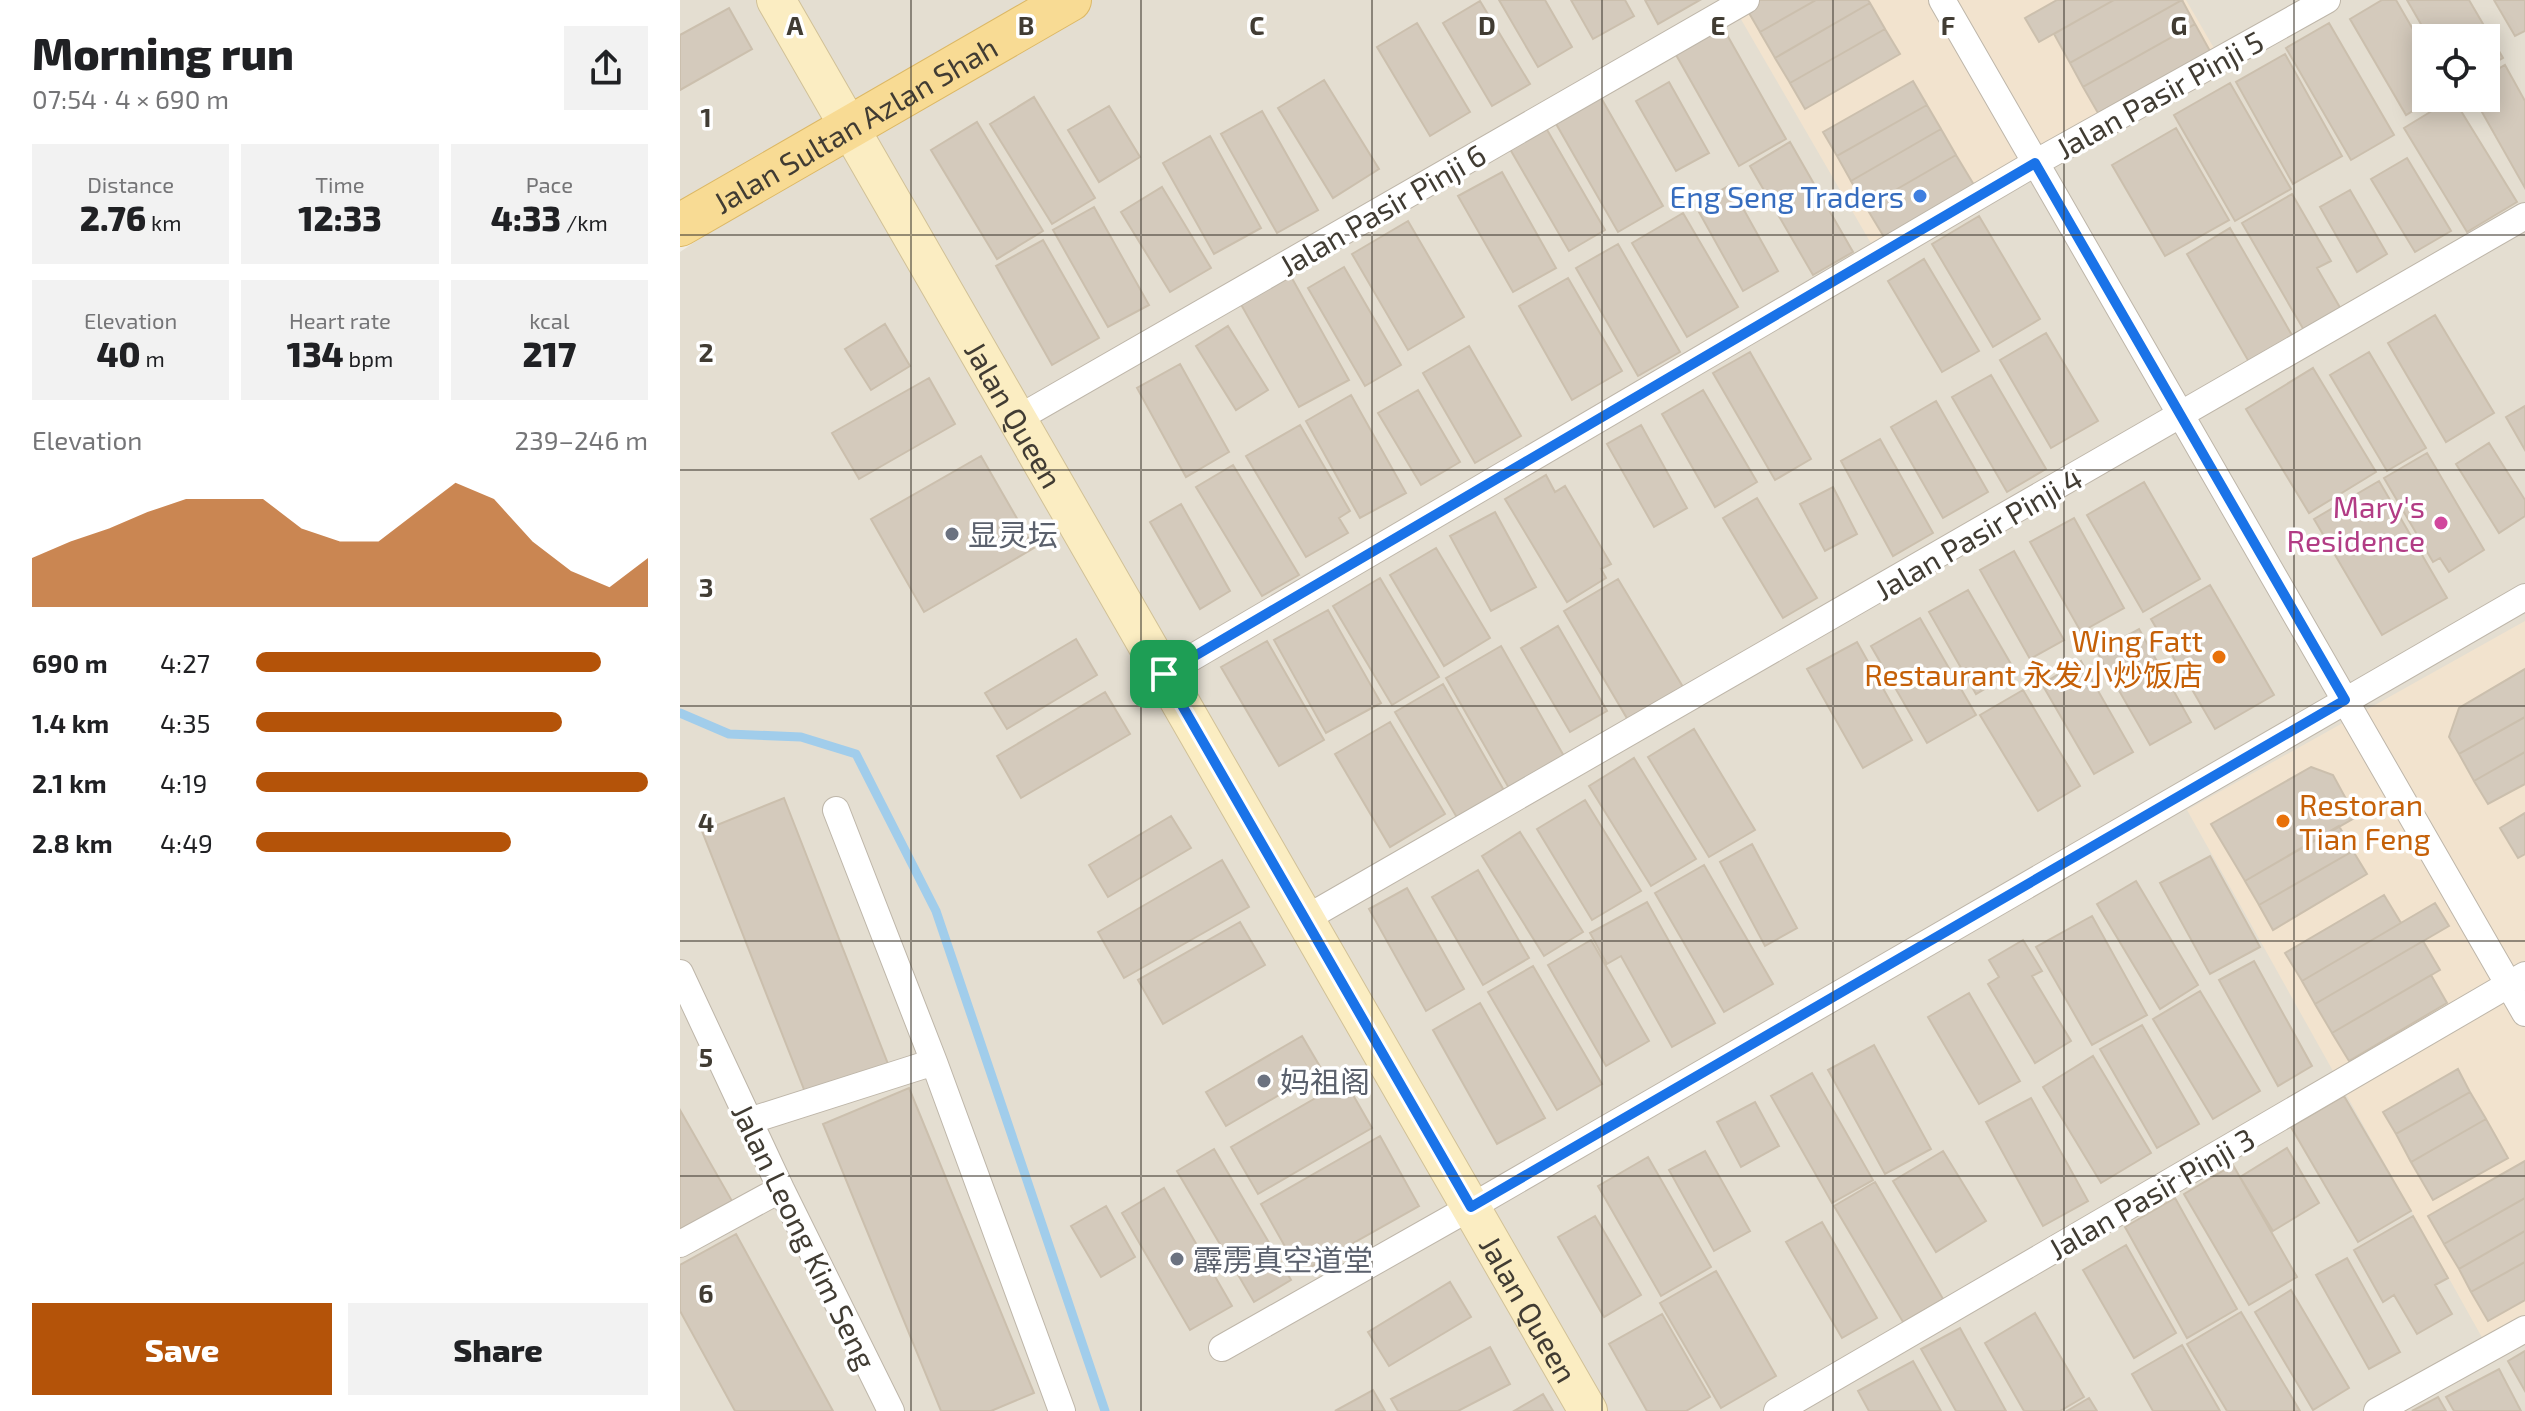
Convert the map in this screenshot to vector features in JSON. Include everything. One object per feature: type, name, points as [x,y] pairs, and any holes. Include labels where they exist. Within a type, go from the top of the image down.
[{"type":"main road","name":"Jalan Queen","points":[[776,0],[1588,1411]]},
{"type":"main road","name":"Jalan Sultan Azlan Shah","points":[[680,225],[1070,0]]},
{"type":"street","name":"Jalan Pasir Pinji 6","points":[[1017,419],[1746,0]]},
{"type":"street","points":[[1942,0],[2345,700],[2517,980],[2525,1013]]},
{"type":"street","name":"Jalan Pasir Pinji 5","points":[[1164,674],[2035,163],[2327,0]]},
{"type":"street","name":"Jalan Pasir Pinji 4","points":[[1305,919],[2525,216]]},
{"type":"street","points":[[1222,1348],[2525,597]]},
{"type":"street","points":[[836,810],[934,1062],[1062,1411]]},
{"type":"street","name":"Jalan Leong Kim Seng","points":[[680,973],[781,1189],[891,1411]]},
{"type":"street","name":"Jalan Pasir Pinji 3","points":[[1777,1411],[2517,980]]},
{"type":"street","points":[[749,1121],[934,1062]]},
{"type":"street","points":[[680,1244],[781,1189]]},
{"type":"street","points":[[2377,1411],[2525,1329]]},
{"type":"shaded area","points":[[680,0],[2525,0],[2525,1411],[680,1411],[680,252],[871,123],[680,227]]},
{"type":"shaded area","points":[[1751,0],[2186,0],[2218,55],[1876,252],[1735,9]]},
{"type":"shaded area","points":[[2525,621],[2525,1318],[2484,1341],[2187,810]]},
{"type":"building","points":[[1499,0],[1545,0],[1572,47],[1538,67]]},
{"type":"building","points":[[1571,0],[1625,0],[1634,16],[1593,39]]},
{"type":"building","points":[[1645,0],[1700,0],[1658,24]]},
{"type":"building","points":[[1755,0],[1816,0],[1760,32],[1745,6]]},
{"type":"building","points":[[1816,0],[1868,0],[1870,3],[1775,58],[1760,32]]},
{"type":"building","points":[[2057,0],[2114,0],[2039,42],[2025,18]]},
{"type":"building","points":[[2114,0],[2182,0],[2070,63],[2054,34]]},
{"type":"building","points":[[2182,0],[2195,24],[2083,87],[2070,63]]},
{"type":"building","points":[[2382,0],[2396,0],[2412,28],[2412,111],[2406,115],[2350,19]]},
{"type":"building","points":[[2407,0],[2469,0],[2483,24],[2421,24]]},
{"type":"building","points":[[2494,0],[2525,0],[2525,31],[2515,36]]},
{"type":"building","points":[[1480,1],[1530,84],[1492,106],[1443,23]]},
{"type":"building","points":[[1870,3],[1885,29],[1790,83],[1775,58]]},
{"type":"building","points":[[729,8],[752,49],[680,90],[680,35]]},
{"type":"building","points":[[1417,23],[1470,112],[1430,136],[1377,47]]},
{"type":"building","points":[[2329,23],[2394,135],[2351,160],[2286,48]]},
{"type":"building","points":[[2195,24],[2210,51],[2098,113],[2083,87]]},
{"type":"building","points":[[1722,26],[1786,139],[1739,166],[1675,53]]},
{"type":"building","points":[[1885,29],[1900,54],[1805,109],[1790,83]]},
{"type":"building","points":[[2285,54],[2342,156],[2293,184],[2236,82]]},
{"type":"building","points":[[2505,65],[2525,101],[2525,188],[2482,112],[2500,112],[2500,68]]},
{"type":"building","points":[[1324,80],[1379,169],[1333,198],[1278,108]]},
{"type":"building","points":[[1913,81],[1927,105],[1837,156],[1823,132]]},
{"type":"building","points":[[1669,82],[1709,153],[1676,171],[1636,101]]},
{"type":"building","points":[[2230,83],[2291,189],[2235,221],[2174,115]]},
{"type":"building","points":[[1600,96],[1663,206],[1618,232],[1555,122]]},
{"type":"building","points":[[1034,97],[1095,198],[1052,224],[990,124]]},
{"type":"building","points":[[1927,105],[1941,129],[1851,181],[1837,156]]},
{"type":"building","points":[[1109,106],[1140,157],[1099,182],[1068,130]]},
{"type":"building","points":[[1262,111],[1318,210],[1277,233],[1221,134]]},
{"type":"building","points":[[2430,112],[2462,112],[2517,202],[2467,232],[2404,128]]},
{"type":"building","points":[[977,122],[1043,231],[997,259],[931,150]]},
{"type":"building","points":[[1546,128],[1605,230],[1569,251],[1510,149]]},
{"type":"building","points":[[2176,128],[2229,220],[2165,256],[2112,165]]},
{"type":"building","points":[[1941,129],[1956,155],[1866,207],[1851,181]]},
{"type":"building","points":[[1210,136],[1261,228],[1214,254],[1163,163]]},
{"type":"building","points":[[1790,142],[1853,252],[1813,275],[1750,166]]},
{"type":"building","name":"Eng Seng Traders","points":[[1956,155],[1974,185],[1884,237],[1866,207]]},
{"type":"building","points":[[2407,158],[2451,231],[2415,252],[2371,179]]},
{"type":"building","points":[[1502,172],[1556,268],[1513,292],[1458,196]]},
{"type":"building","points":[[1730,185],[1778,271],[1743,291],[1695,205]]},
{"type":"building","points":[[1162,187],[1211,268],[1170,292],[1121,212]]},
{"type":"building","points":[[2350,190],[2387,254],[2357,272],[2320,207]]},
{"type":"building","points":[[2292,194],[2331,261],[2317,268],[2342,311],[2305,332],[2242,223]]},
{"type":"building","points":[[1094,207],[1149,305],[1108,327],[1053,230]]},
{"type":"building","points":[[1683,213],[1738,307],[1687,337],[1632,243]]},
{"type":"building","points":[[1979,216],[2040,319],[1993,347],[1932,244]]},
{"type":"building","points":[[1408,221],[1464,317],[1408,350],[1352,254]]},
{"type":"building","points":[[2230,228],[2293,337],[2249,362],[2187,254]]},
{"type":"building","points":[[1043,240],[1099,338],[1052,365],[996,266]]},
{"type":"building","points":[[1618,244],[1680,352],[1638,376],[1576,268]]},
{"type":"building","points":[[1924,259],[1979,351],[1942,372],[1888,281]]},
{"type":"building","points":[[1344,267],[1401,365],[1365,386],[1308,288]]},
{"type":"building","points":[[1289,273],[1349,380],[1299,407],[1239,301]]},
{"type":"building","points":[[1568,278],[1622,371],[1572,400],[1519,306]]},
{"type":"building","points":[[2435,315],[2494,413],[2446,442],[2388,343]]},
{"type":"building","points":[[885,324],[910,366],[871,390],[845,349]]},
{"type":"building","points":[[1228,326],[1268,390],[1236,410],[1196,346]]},
{"type":"building","points":[[2046,333],[2098,421],[2051,448],[2000,360]]},
{"type":"building","points":[[1469,346],[1521,436],[1475,463],[1423,373]]},
{"type":"building","points":[[1750,352],[1811,459],[1775,480],[1713,373]]},
{"type":"building","points":[[2369,352],[2426,448],[2387,471],[2330,375]]},
{"type":"building","points":[[1180,364],[1229,452],[1186,477],[1137,388]]},
{"type":"building","points":[[2313,368],[2376,472],[2309,513],[2246,409]]},
{"type":"building","points":[[1991,375],[2046,469],[2007,492],[1952,397]]},
{"type":"building","points":[[929,378],[955,424],[859,479],[832,433]]},
{"type":"building","points":[[1418,390],[1460,462],[1421,485],[1378,413]]},
{"type":"building","points":[[1703,390],[1757,482],[1715,507],[1662,414]]},
{"type":"building","points":[[1351,395],[1406,493],[1360,518],[1306,421]]},
{"type":"building","points":[[1936,401],[1988,492],[1943,518],[1891,427]]},
{"type":"building","points":[[2525,406],[2525,450],[2506,417]]},
{"type":"building","points":[[1300,425],[1350,511],[1339,518],[1348,533],[1306,557],[1246,456]]},
{"type":"building","points":[[1641,425],[1687,508],[1654,527],[1607,444]]},
{"type":"building","points":[[1880,439],[1933,533],[1893,556],[1841,461]]},
{"type":"building","points":[[2489,443],[2525,500],[2525,516],[2499,533],[2456,464]]},
{"type":"building","points":[[2427,453],[2484,550],[2449,572],[2440,558],[2433,562],[2384,478]]},
{"type":"building","name":"显灵坛","points":[[981,456],[1034,548],[924,612],[871,519]]},
{"type":"building","points":[[1233,465],[1299,575],[1262,596],[1196,487]]},
{"type":"building","points":[[1546,475],[1555,492],[1565,486],[1611,564],[1601,569],[1606,578],[1567,602],[1505,499]]},
{"type":"building","points":[[2379,481],[2447,598],[2382,635],[2314,519]]},
{"type":"building","points":[[2144,482],[2200,579],[2143,612],[2087,515]]},
{"type":"building","points":[[1833,487],[1857,534],[1825,551],[1800,504]]},
{"type":"building","points":[[1757,498],[1817,598],[1783,618],[1723,518]]},
{"type":"building","points":[[1181,504],[1230,591],[1200,609],[1150,522]]},
{"type":"building","points":[[1495,512],[1536,587],[1491,611],[1450,536]]},
{"type":"building","points":[[2074,518],[2124,608],[2081,632],[2030,542]]},
{"type":"building","points":[[1436,548],[1490,638],[1444,666],[1390,575]]},
{"type":"building","points":[[2014,551],[2064,640],[2030,659],[1980,570]]},
{"type":"building","points":[[1380,578],[1439,677],[1392,705],[1333,606]]},
{"type":"building","points":[[1618,579],[1683,687],[1628,720],[1564,611]]},
{"type":"building","points":[[2210,585],[2274,695],[2215,729],[2151,619]]},
{"type":"building","points":[[1968,590],[2015,671],[1976,694],[1929,612]]},
{"type":"building","points":[[1328,610],[1381,703],[1326,733],[1274,640]]},
{"type":"building","points":[[1920,618],[1976,715],[1927,743],[1871,646]]},
{"type":"building","points":[[1558,626],[1607,711],[1570,732],[1521,648]]},
{"type":"building","points":[[2139,629],[2191,722],[2150,745],[2097,652]]},
{"type":"building","points":[[1076,639],[1097,675],[1007,729],[985,693]]},
{"type":"building","points":[[1267,641],[1324,740],[1279,766],[1221,667]]},
{"type":"building","points":[[1857,642],[1912,740],[1863,768],[1807,669]]},
{"type":"building","points":[[1501,646],[1565,758],[1510,790],[1446,678]]},
{"type":"building","points":[[2081,661],[2133,752],[2094,774],[2042,684]]},
{"type":"building","points":[[2525,669],[2525,717],[2459,754],[2449,737],[2459,708]]},
{"type":"building","points":[[1443,684],[1506,794],[1459,821],[1395,712]]},
{"type":"building","points":[[2023,690],[2080,786],[2038,811],[1980,715]]},
{"type":"building","points":[[1105,692],[1130,734],[1021,798],[997,756]]},
{"type":"building","points":[[2525,717],[2525,752],[2474,781],[2459,754]]},
{"type":"building","points":[[1390,722],[1445,814],[1390,847],[1335,754]]},
{"type":"building","points":[[1694,729],[1755,830],[1709,857],[1648,757]]},
{"type":"building","points":[[2525,752],[2525,784],[2488,804],[2474,781]]},
{"type":"building","points":[[1634,758],[1696,859],[1651,886],[1589,786]]},
{"type":"building","name":"Restoran Tian Feng","points":[[2311,767],[2333,775],[2356,817],[2245,881],[2211,824]]},
{"type":"building","points":[[784,798],[888,1064],[807,1097],[702,831]]},
{"type":"building","points":[[1585,800],[1641,891],[1592,920],[1537,829]]},
{"type":"building","points":[[2525,813],[2525,854],[2518,858],[2500,828]]},
{"type":"building","points":[[1171,816],[1191,848],[1108,897],[1089,865]]},
{"type":"building","points":[[2339,826],[2353,851],[2259,905],[2245,881]]},
{"type":"building","points":[[1520,832],[1583,932],[1544,956],[1482,856]]},
{"type":"building","points":[[1752,844],[1797,928],[1765,946],[1720,862]]},
{"type":"building","points":[[2353,851],[2367,874],[2273,930],[2259,905]]},
{"type":"building","points":[[2210,856],[2260,947],[2210,974],[2160,883]]},
{"type":"building","points":[[1222,860],[1249,907],[1124,978],[1098,932]]},
{"type":"building","points":[[1704,865],[1773,984],[1724,1012],[1655,893]]},
{"type":"building","points":[[1478,870],[1529,958],[1483,985],[1432,897]]},
{"type":"building","points":[[2136,881],[2198,985],[2160,1009],[2097,904]]},
{"type":"building","points":[[1407,888],[1464,989],[1426,1011],[1369,909]]},
{"type":"building","points":[[2384,895],[2401,923],[2302,981],[2285,953]]},
{"type":"building","points":[[1647,902],[1715,1023],[1672,1047],[1621,956],[1607,964],[1590,933]]},
{"type":"building","points":[[2435,903],[2449,926],[2315,1004],[2302,981]]},
{"type":"building","points":[[2092,916],[2147,1015],[2092,1045],[2036,947]]},
{"type":"building","points":[[1240,922],[1265,965],[1163,1024],[1138,980]]},
{"type":"building","points":[[1591,940],[1649,1041],[1606,1066],[1548,965]]},
{"type":"building","points":[[2023,940],[2042,971],[2032,976],[2071,1041],[2035,1063],[1988,984],[1999,977],[1989,960]]},
{"type":"building","points":[[2423,941],[2440,970],[2332,1033],[2315,1004]]},
{"type":"building","points":[[2254,961],[2312,1066],[2278,1086],[2219,980]]},
{"type":"building","points":[[1533,966],[1602,1084],[1557,1110],[1488,992]]},
{"type":"building","points":[[2431,975],[2447,1003],[2349,1061],[2332,1033]]},
{"type":"building","points":[[2200,991],[2260,1091],[2213,1119],[2153,1019]]},
{"type":"building","points":[[1969,993],[2020,1081],[1979,1104],[1928,1017]]},
{"type":"building","points":[[1480,1003],[1545,1118],[1497,1144],[1433,1030]]},
{"type":"building","points":[[2142,1025],[2199,1124],[2157,1148],[2100,1049]]},
{"type":"building","name":"妈祖阁","points":[[1302,1036],[1322,1070],[1226,1126],[1206,1092]]},
{"type":"building","points":[[1874,1045],[1931,1149],[1885,1174],[1828,1070]]},
{"type":"building","points":[[2093,1056],[2151,1153],[2101,1183],[2043,1087]]},
{"type":"building","points":[[2458,1069],[2470,1092],[2396,1134],[2383,1112]]},
{"type":"building","points":[[1812,1073],[1873,1180],[1832,1203],[1771,1096]]},
{"type":"building","points":[[1345,1081],[1372,1128],[1258,1194],[1231,1147]]},
{"type":"building","points":[[909,1088],[1034,1393],[991,1411],[941,1411],[823,1124]]},
{"type":"building","points":[[2470,1092],[2486,1119],[2411,1162],[2396,1134]]},
{"type":"building","points":[[2344,1096],[2411,1211],[2358,1242],[2291,1127]]},
{"type":"building","points":[[2031,1098],[2088,1201],[2043,1226],[1986,1122]]},
{"type":"building","points":[[1755,1102],[1779,1146],[1741,1167],[1717,1122]]},
{"type":"building","points":[[680,1110],[732,1201],[680,1230]]},
{"type":"building","points":[[2486,1119],[2508,1158],[2433,1200],[2411,1162]]},
{"type":"building","points":[[1380,1136],[1419,1206],[1300,1273],[1261,1204]]},
{"type":"building","points":[[2287,1148],[2319,1203],[2273,1231],[2240,1177]]},
{"type":"building","points":[[1214,1149],[1291,1280],[1254,1302],[1177,1171]]},
{"type":"building","points":[[1705,1151],[1750,1231],[1714,1251],[1669,1170]]},
{"type":"building","points":[[1943,1151],[1986,1221],[1936,1252],[1893,1181]]},
{"type":"building","points":[[1648,1157],[1711,1267],[1661,1296],[1598,1186]]},
{"type":"building","points":[[2525,1161],[2525,1198],[2444,1244],[2428,1216]]},
{"type":"building","points":[[2233,1165],[2297,1277],[2249,1305],[2184,1194]]},
{"type":"building","points":[[1875,1182],[1943,1299],[1903,1322],[1834,1206]]},
{"type":"building","name":"霹雳真空道堂","points":[[1164,1188],[1232,1306],[1190,1330],[1122,1213]]},
{"type":"building","points":[[2175,1198],[2237,1309],[2187,1338],[2125,1227]]},
{"type":"building","points":[[2525,1198],[2525,1231],[2459,1269],[2444,1244]]},
{"type":"building","points":[[1106,1206],[1135,1257],[1101,1277],[1071,1226]]},
{"type":"building","points":[[1595,1216],[1641,1295],[1604,1317],[1558,1237]]},
{"type":"building","points":[[2413,1216],[2448,1278],[2435,1285],[2452,1314],[2417,1334],[2394,1295],[2383,1302],[2354,1250]]},
{"type":"building","points":[[1822,1222],[1877,1318],[1842,1338],[1786,1242]]},
{"type":"building","points":[[2525,1231],[2525,1262],[2471,1292],[2459,1269]]},
{"type":"building","points":[[736,1234],[833,1411],[735,1411],[680,1311],[680,1265]]},
{"type":"building","points":[[2126,1245],[2176,1333],[2134,1358],[2083,1270]]},
{"type":"building","points":[[2347,1258],[2400,1352],[2369,1369],[2316,1275]]},
{"type":"building","points":[[2525,1262],[2525,1300],[2488,1321],[2471,1292]]},
{"type":"building","points":[[1716,1271],[1776,1376],[1721,1408],[1660,1303]]},
{"type":"building","points":[[1450,1282],[1471,1317],[1389,1366],[1368,1332]]},
{"type":"building","points":[[2291,1290],[2349,1388],[2313,1410],[2255,1312]]},
{"type":"building","points":[[2241,1312],[2300,1411],[2227,1411],[2187,1344]]},
{"type":"building","points":[[2035,1313],[2084,1397],[2060,1411],[2024,1411],[1985,1343]]},
{"type":"building","points":[[1662,1314],[1710,1397],[1686,1411],[1647,1411],[1609,1344]]},
{"type":"building","points":[[1960,1328],[2006,1411],[1956,1411],[1921,1349]]},
{"type":"building","points":[[2182,1345],[2220,1411],[2153,1411],[2132,1374]]},
{"type":"building","points":[[1490,1347],[1510,1384],[1458,1411],[1398,1411],[1391,1399]]},
{"type":"building","points":[[2525,1351],[2525,1391],[2508,1361]]},
{"type":"building","points":[[1913,1361],[1941,1411],[1869,1411],[1858,1391]]},
{"type":"building","points":[[2499,1369],[2521,1411],[2454,1411],[2446,1397]]},
{"type":"building","points":[[1373,1390],[1385,1411],[1335,1411]]},
{"type":"building","points":[[1543,1394],[1553,1411],[1514,1411]]},
{"type":"building","points":[[2438,1397],[2446,1411],[2412,1411]]},
{"type":"building","points":[[2089,1398],[2097,1411],[2067,1411]]},
{"type":"waterway","points":[[680,713],[729,734],[801,737],[856,754],[936,911],[1105,1411]]},
{"type":"place","name":"Eng Seng Traders","points":[[1920,196]]},
{"type":"place","name":"Mary's Residence","points":[[2441,523]]},
{"type":"place","name":"显灵坛","points":[[952,534]]},
{"type":"place","name":"Wing Fatt Restaurant 永发小炒饭店","points":[[2219,657]]},
{"type":"place","name":"Restoran Tian Feng","points":[[2283,821]]},
{"type":"place","name":"妈祖阁","points":[[1264,1081]]},
{"type":"place","name":"霹雳真空道堂","points":[[1177,1259]]},
{"type":"route","points":[[2035,163],[2345,700],[1471,1207],[1164,674],[2035,163]]}]
